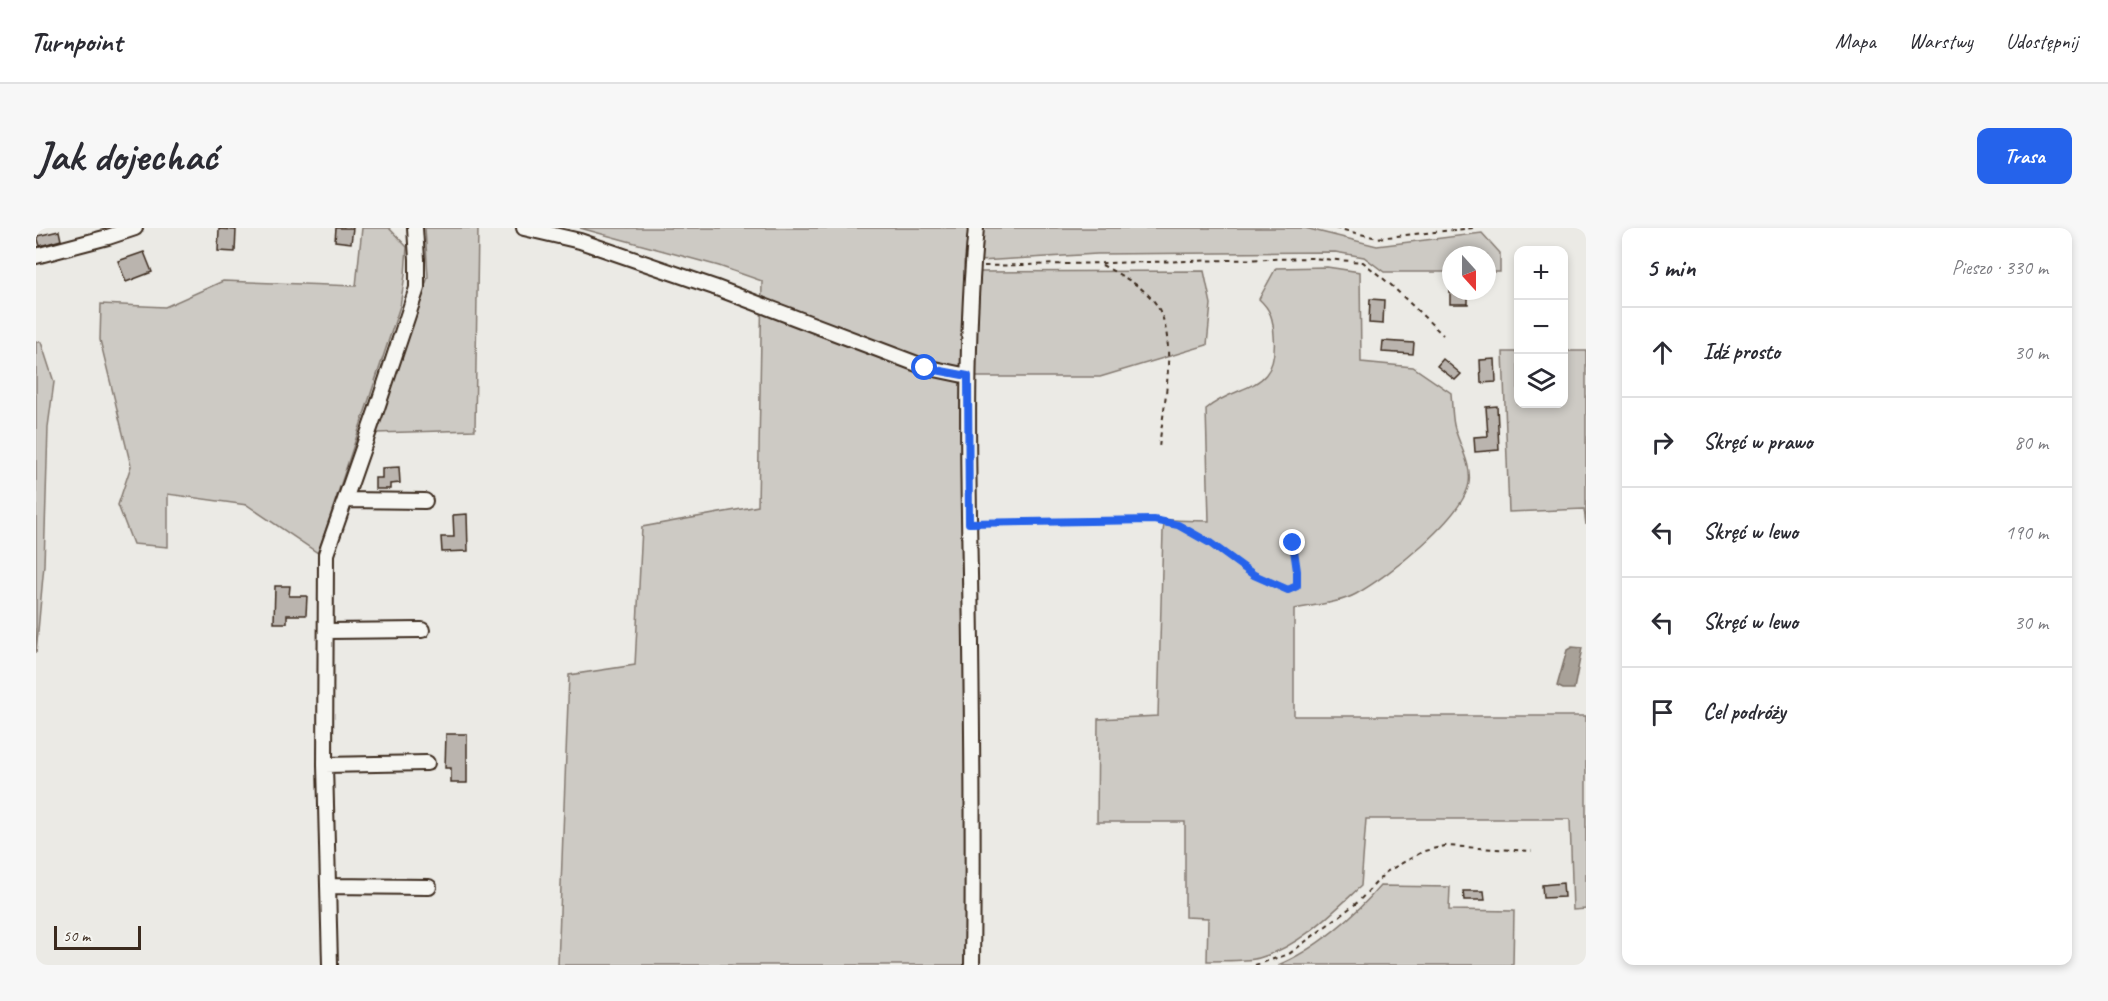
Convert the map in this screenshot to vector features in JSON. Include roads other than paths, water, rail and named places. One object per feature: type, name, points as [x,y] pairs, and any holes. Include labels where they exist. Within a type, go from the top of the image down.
[{"type":"street","points":[[36,256],[135,228]]},
{"type":"street","points":[[330,965],[326,765],[326,555],[417,288],[415,228]]},
{"type":"street","points":[[524,228],[580,241],[714,287],[925,368],[968,376]]},
{"type":"street","points":[[972,965],[974,826],[968,376],[972,266],[976,228]]},
{"type":"street","points":[[346,500],[424,501]]},
{"type":"street","points":[[327,631],[422,630]]},
{"type":"street","points":[[326,765],[427,763]]},
{"type":"street","points":[[328,886],[429,887]]}]
